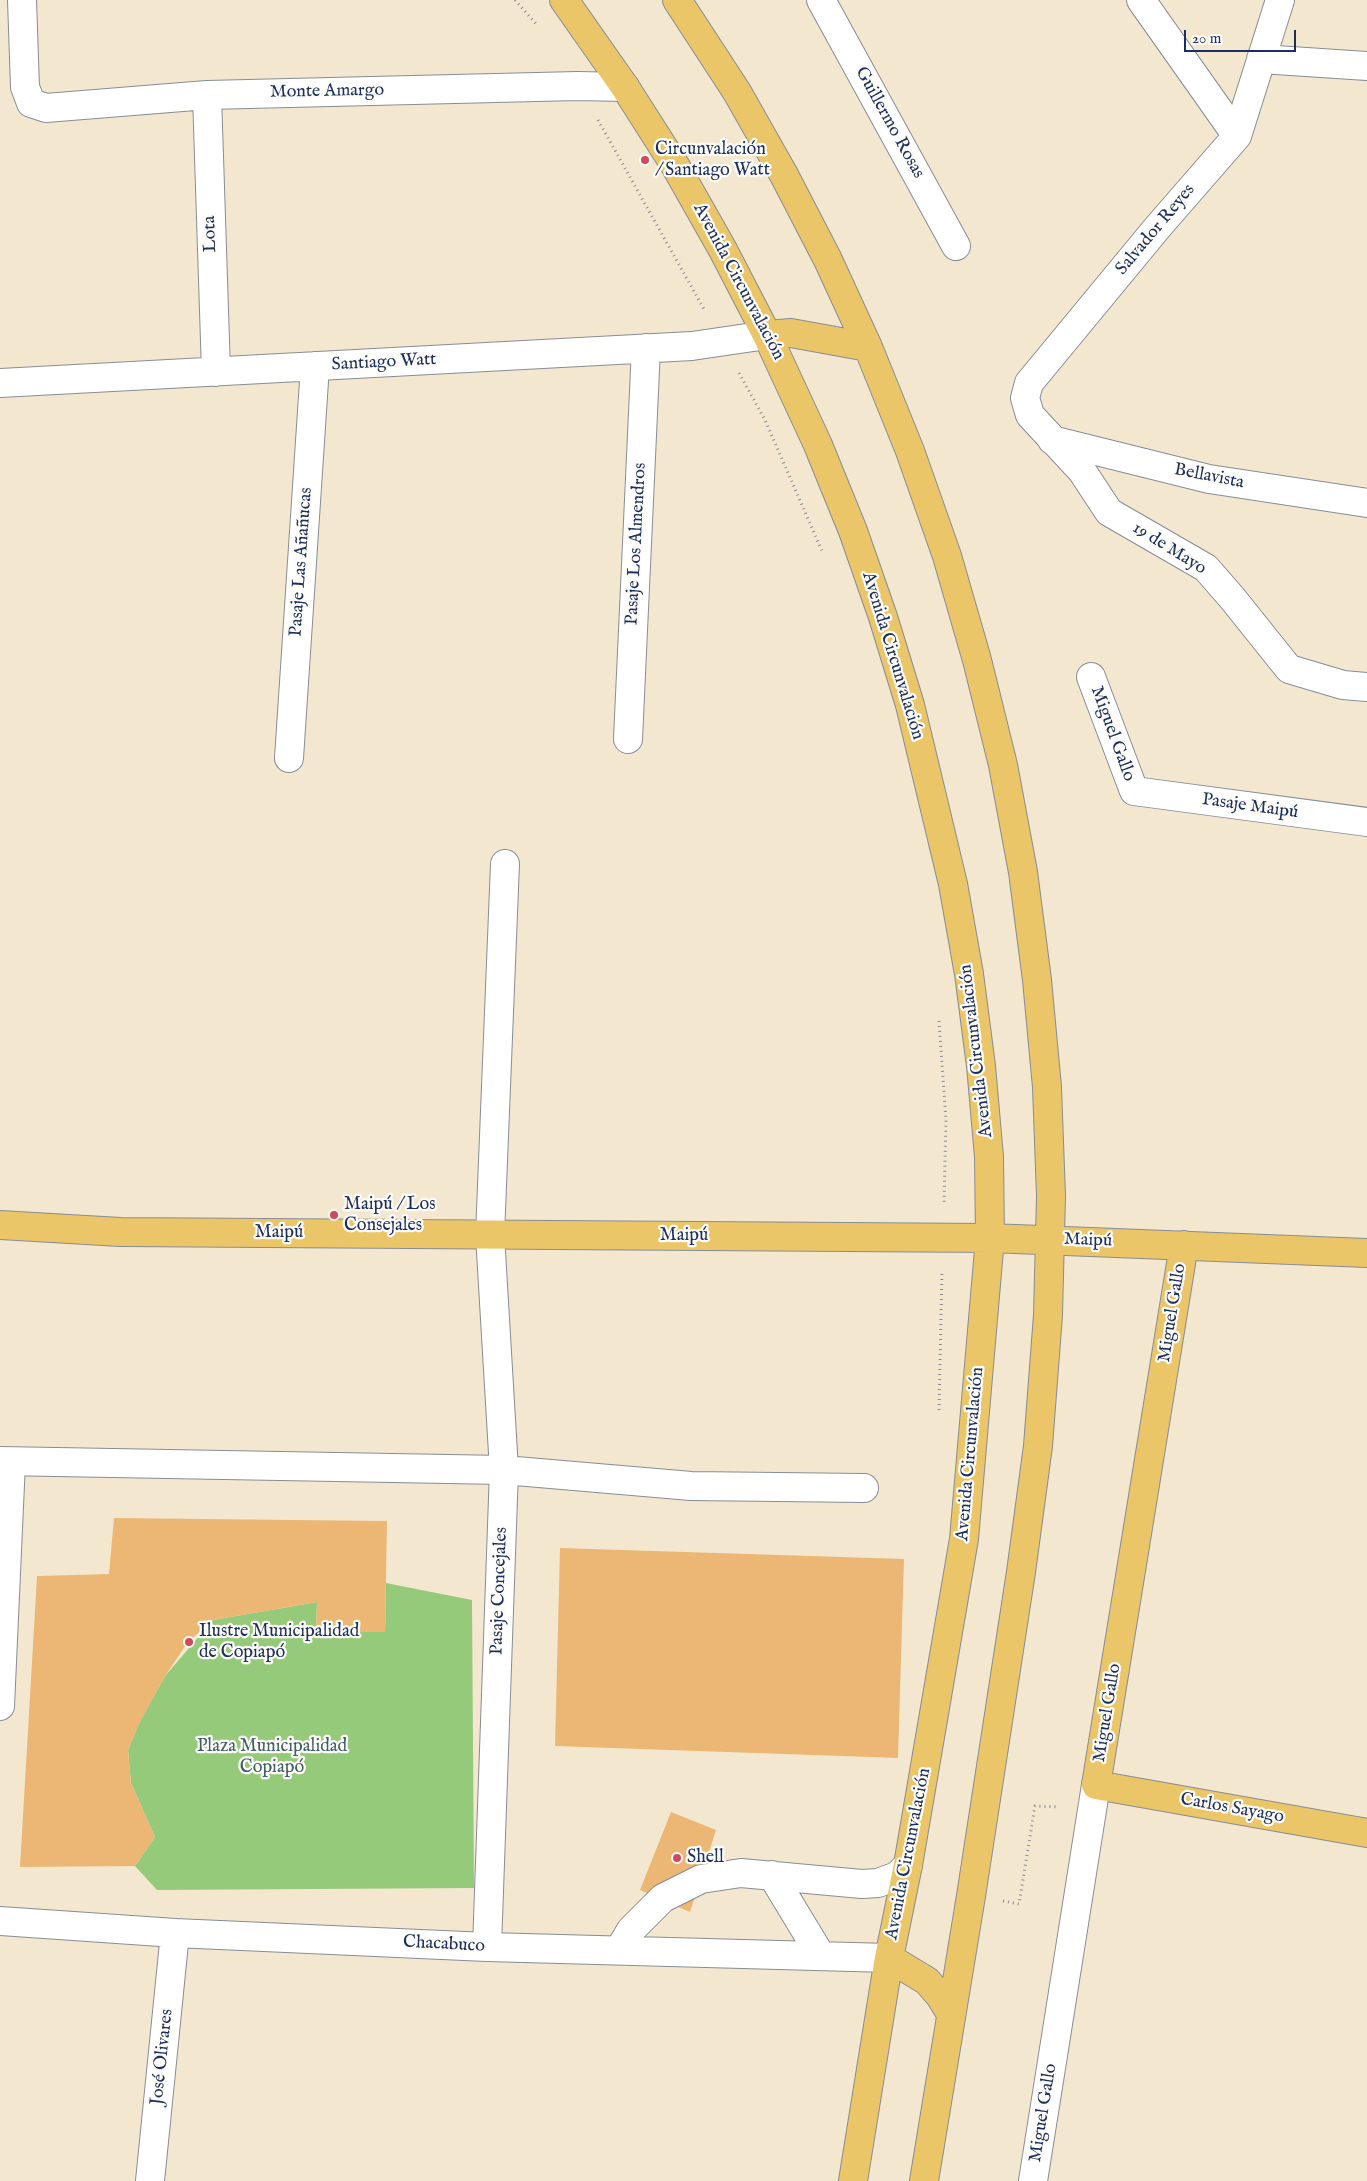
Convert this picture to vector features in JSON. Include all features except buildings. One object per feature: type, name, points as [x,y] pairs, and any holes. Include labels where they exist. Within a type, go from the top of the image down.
[{"type":"main road","name":"Avenida Circunvalación","points":[[564,0],[625,87],[681,176],[723,250],[767,335],[818,446],[853,531],[886,626],[933,794],[953,884],[969,974],[981,1066],[989,1157],[990,1238],[964,1539],[908,1865],[889,1958],[853,2181]]},
{"type":"main road","points":[[677,0],[736,92],[784,175],[828,260],[868,347],[910,450],[947,556],[977,660],[1003,765],[1023,872],[1037,980],[1047,1097],[1051,1196],[1048,1315],[1038,1446],[1022,1572],[924,2181]]},
{"type":"main road","points":[[767,335],[791,333],[868,347]]},
{"type":"main road","name":"Maipú","points":[[0,1226],[120,1232],[990,1238],[1367,1253]]},
{"type":"main road","name":"Miguel Gallo","points":[[1094,1798],[1184,1245]]},
{"type":"main road","name":"Carlos Sayago","points":[[1094,1798],[1367,1833]]},
{"type":"main road","points":[[889,1958],[926,1981],[940,1996],[951,2014]]},
{"type":"street","name":"Monte Amargo","points":[[22,0],[26,86],[31,103],[46,108],[207,95],[578,86],[625,87]]},
{"type":"street","name":"Guillermo Rosas","points":[[821,0],[956,246]]},
{"type":"street","points":[[1141,0],[1237,136]]},
{"type":"street","name":"Salvador Reyes","points":[[1052,440],[1030,415],[1025,398],[1029,383],[1157,228],[1237,136],[1280,0]]},
{"type":"street","points":[[1261,59],[1367,66]]},
{"type":"street","name":"Lota","points":[[207,95],[216,372]]},
{"type":"street","name":"Santiago Watt","points":[[0,383],[692,346],[767,335]]},
{"type":"street","name":"Pasaje Los Almendros","points":[[628,739],[646,348]]},
{"type":"street","name":"Pasaje Las Añañucas","points":[[289,758],[315,366]]},
{"type":"street","name":"Bellavista","points":[[1052,440],[1209,479],[1367,503]]},
{"type":"street","name":"19 de Mayo","points":[[1052,440],[1082,471],[1109,512],[1206,568],[1234,599],[1289,669],[1343,685],[1367,687]]},
{"type":"street","name":"Miguel Gallo","points":[[1091,676],[1134,791]]},
{"type":"street","name":"Pasaje Maipú","points":[[1134,791],[1367,822]]},
{"type":"street","name":"Pasaje Concejales","points":[[487,1947],[504,1470],[490,1235],[505,864]]},
{"type":"street","points":[[0,1706],[6,1461],[504,1470],[691,1486],[864,1488]]},
{"type":"street","name":"Miguel Gallo","points":[[1033,2181],[1094,1798]]},
{"type":"street","points":[[619,1950],[631,1930],[663,1898],[683,1887],[721,1875],[741,1873],[862,1884],[878,1882],[897,1876],[908,1865]]},
{"type":"street","points":[[772,1876],[821,1956]]},
{"type":"street","name":"Chacabuco","points":[[0,1921],[175,1933],[487,1947],[889,1958]]},
{"type":"street","name":"José Olivares","points":[[150,2181],[175,1933]]},
{"type":"path","points":[[516,0],[540,28]]},
{"type":"path","points":[[578,86],[764,420],[824,556]]},
{"type":"path","points":[[938,1012],[946,1120],[939,1411]]},
{"type":"path","points":[[971,1896],[1019,1904],[1036,1806],[1094,1798]]},
{"type":"green space","name":"Plaza Municipalidad Copiapó","points":[[386,1583],[472,1600],[474,1888],[157,1890],[135,1866],[155,1837],[131,1783],[128,1750],[140,1721],[165,1676],[213,1620],[317,1602],[316,1632],[385,1632]]},
{"type":"place","name":"Circunvalación / Santiago Watt","points":[[645,160]]},
{"type":"place","name":"Maipú / Los Consejales","points":[[334,1215]]},
{"type":"place","name":"Ilustre Municipalidad de Copiapó","points":[[189,1642]]},
{"type":"place","name":"Shell","points":[[677,1858]]}]
